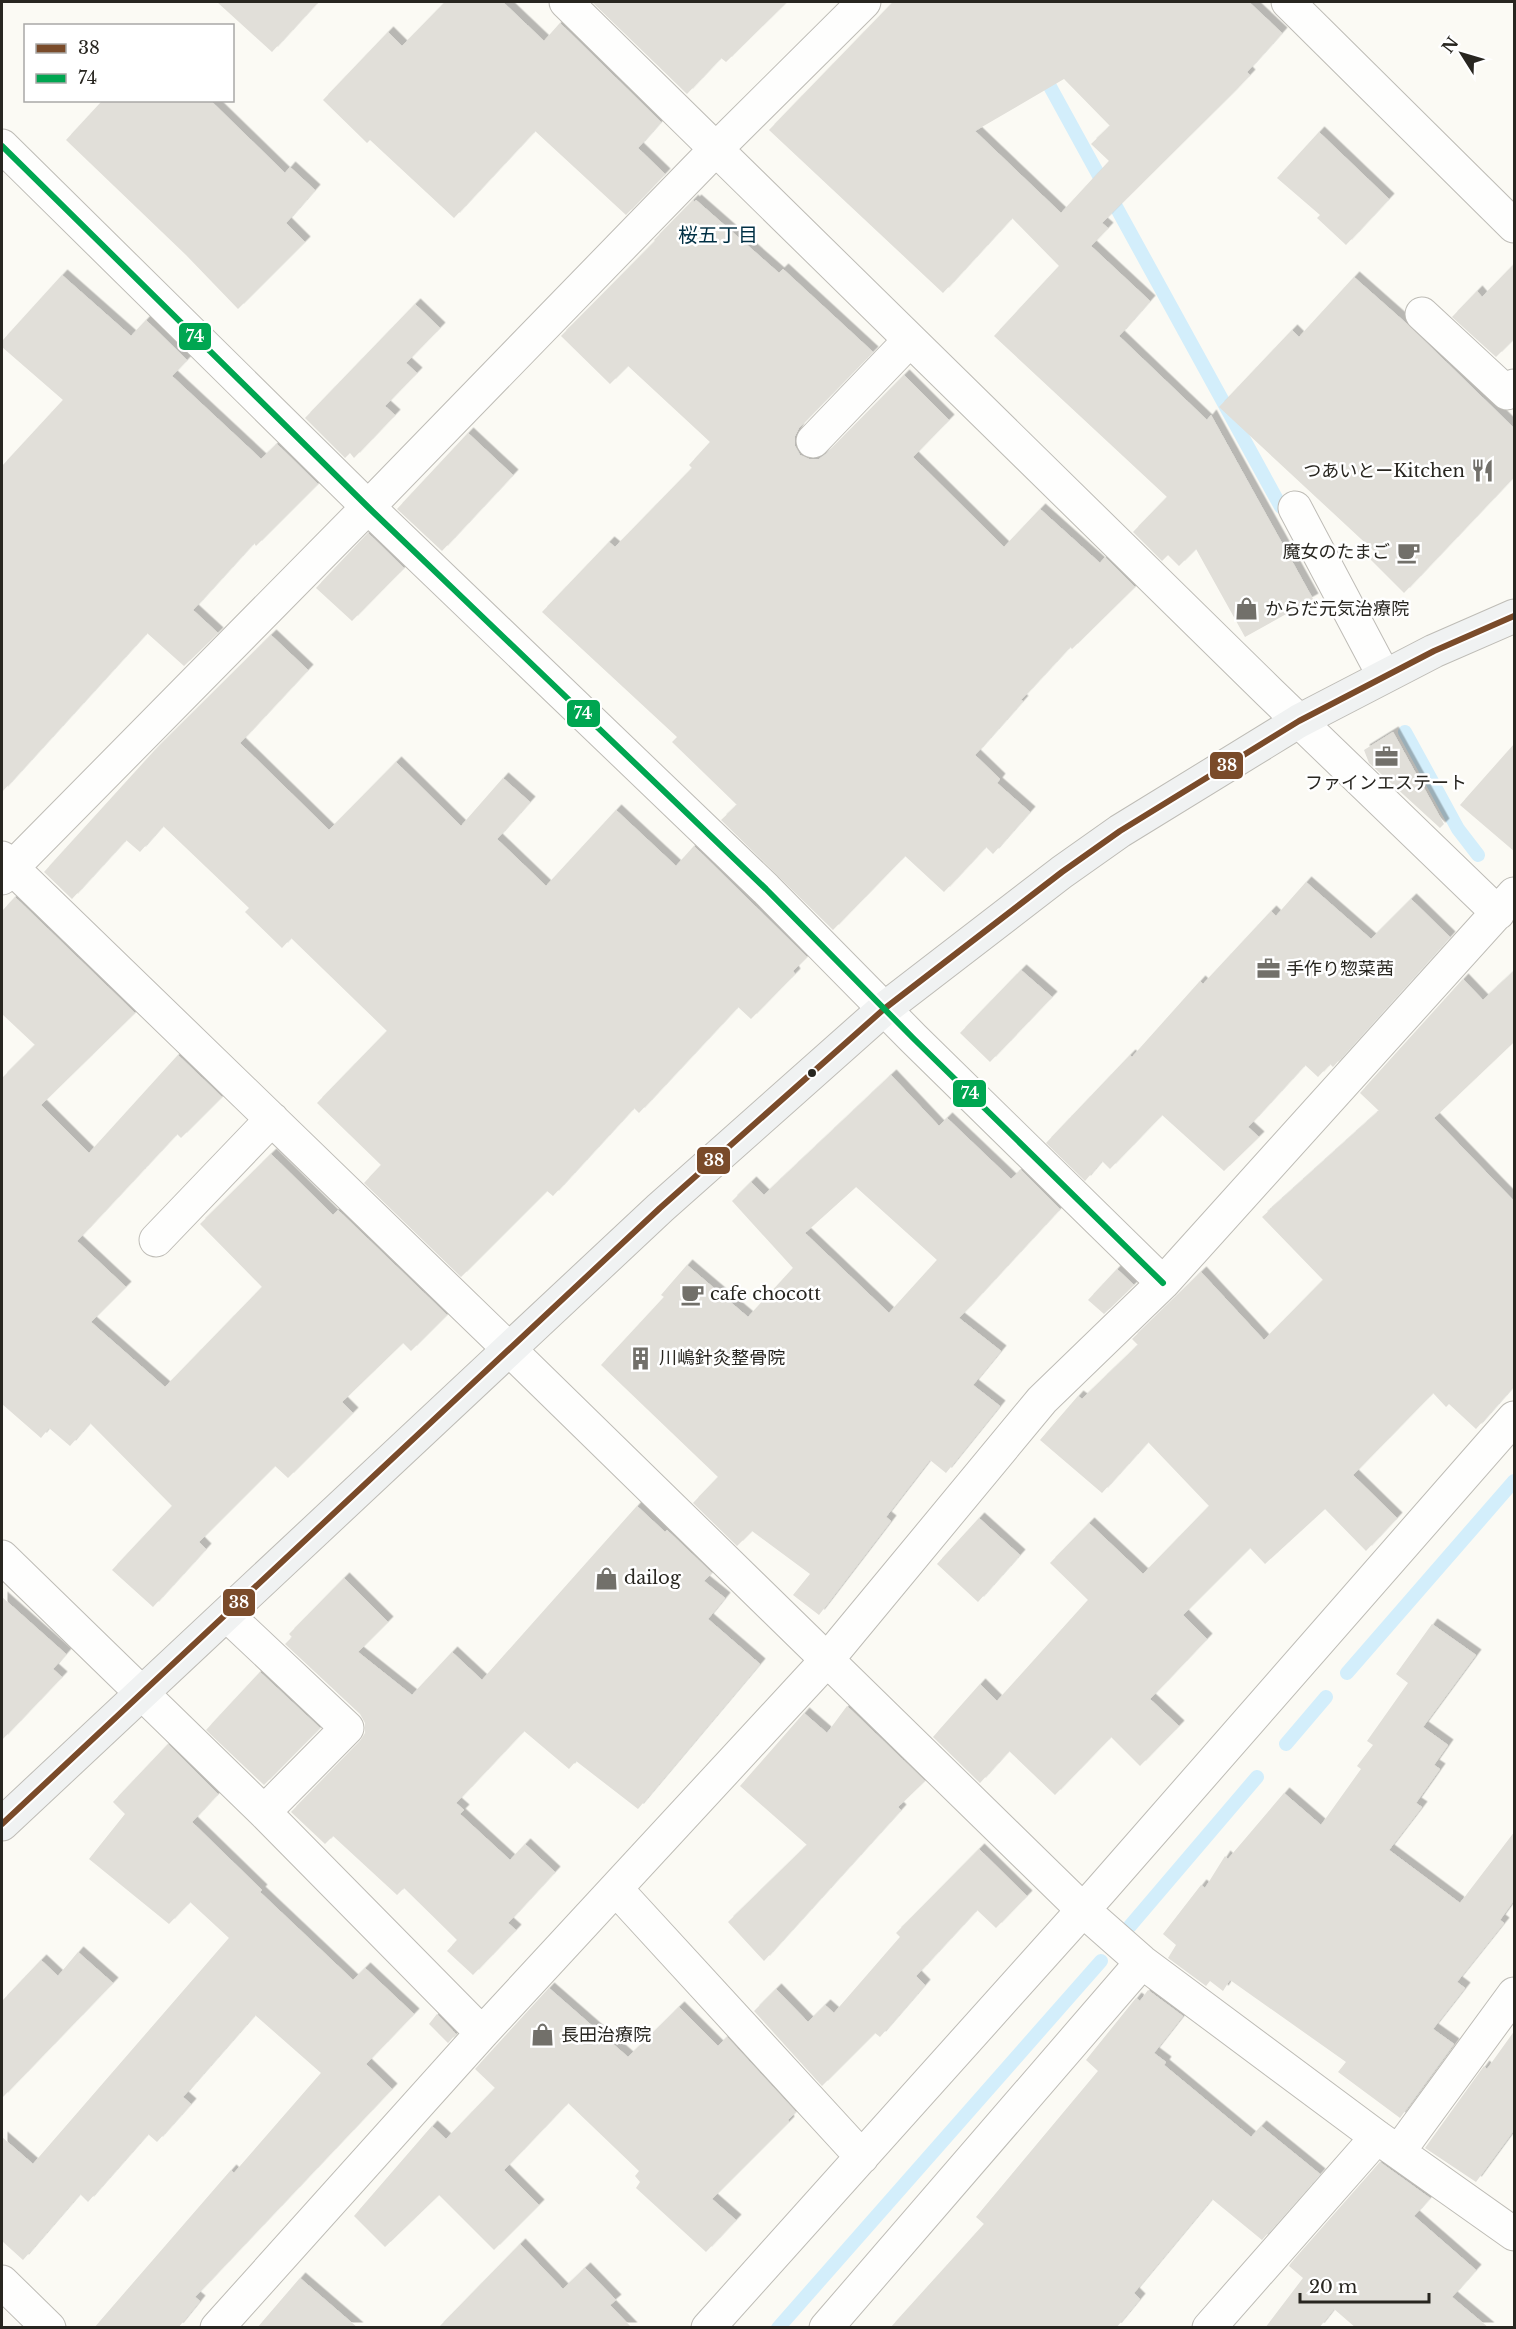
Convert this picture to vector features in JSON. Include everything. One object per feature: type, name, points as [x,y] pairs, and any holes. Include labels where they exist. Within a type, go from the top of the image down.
[{"type":"street","points":[[217,2328],[482,2033],[826,1661],[1041,1400],[1163,1283],[1506,904],[1299,721],[909,341],[566,2]]},
{"type":"street","points":[[864,2],[715,150],[368,507],[5,868],[272,1119],[1083,1910],[1142,1962],[1388,2144],[1515,2234]]},
{"type":"street","points":[[1288,2],[1515,226]]},
{"type":"street","points":[[2,146],[368,507],[766,889],[884,1009],[1163,1283]]},
{"type":"street","points":[[1422,314],[1507,393],[1515,386]]},
{"type":"street","points":[[813,441],[909,341]]},
{"type":"street","points":[[1295,508],[1384,676]]},
{"type":"street","points":[[2,1824],[660,1208],[884,1009],[1016,906],[1101,845],[1299,721],[1384,676],[1515,616]]},
{"type":"street","points":[[156,1240],[272,1119]]},
{"type":"street","points":[[708,2328],[1512,1427]]},
{"type":"street","points":[[2,1557],[264,1812],[482,2033]]},
{"type":"street","points":[[227,1615],[347,1728],[264,1812]]},
{"type":"street","points":[[616,1890],[862,2157]]},
{"type":"street","points":[[826,2328],[1142,1962]]},
{"type":"street","points":[[1209,2328],[1388,2144],[1515,1994]]},
{"type":"street","points":[[2,2282],[49,2328]]},
{"type":"building","points":[[217,2],[318,2],[272,52]]},
{"type":"building","points":[[445,2],[503,2],[544,41],[560,23],[661,122],[638,148],[665,174],[626,215],[535,131],[454,218],[370,140],[367,143],[323,100],[388,32],[402,46]]},
{"type":"building","points":[[592,2],[787,2],[726,62],[721,58],[687,94]]},
{"type":"building","points":[[893,2],[1249,2],[1282,33],[1247,72],[1250,75],[1102,223],[1108,228],[1091,246],[1150,301],[1119,336],[1207,420],[1211,415],[1313,599],[1245,637],[1196,549],[1179,566],[1168,555],[1162,561],[1133,532],[1167,497],[994,336],[1059,266],[1012,218],[943,293],[769,130]],"holes":[[[1064,79],[1110,126],[1091,144],[1109,161],[1061,213],[975,131]]]},
{"type":"building","points":[[101,102],[212,102],[285,173],[290,167],[315,190],[286,223],[305,242],[238,309],[186,255],[66,140]]},
{"type":"building","points":[[1319,132],[1389,199],[1346,245],[1317,218],[1320,215],[1277,178]]},
{"type":"building","points":[[693,200],[694,202],[696,200],[779,273],[783,269],[873,352],[799,428],[795,436],[795,446],[800,455],[809,459],[819,459],[826,454],[904,375],[949,420],[913,457],[1004,547],[1040,509],[1100,563],[1105,557],[1135,587],[1072,649],[1070,647],[975,755],[1000,779],[997,783],[1030,812],[993,854],[986,847],[944,892],[905,856],[833,930],[721,820],[737,805],[672,742],[677,737],[542,612],[609,542],[615,547],[692,468],[689,465],[710,442],[628,366],[610,384],[561,336]]},
{"type":"building","points":[[1515,263],[1515,338],[1496,357],[1452,317],[1477,291],[1482,297]]},
{"type":"building","points":[[62,275],[131,336],[146,320],[187,360],[172,376],[261,459],[277,444],[318,484],[256,546],[254,543],[193,610],[218,633],[184,666],[147,633],[2,792],[2,466],[63,400],[2,347],[2,341]]},
{"type":"building","points":[[1354,277],[1406,323],[1515,429],[1515,476],[1404,593],[1369,558],[1375,552],[1219,407],[1292,330],[1299,337]]},
{"type":"building","points":[[415,304],[440,328],[406,363],[417,373],[385,406],[395,415],[354,458],[350,453],[345,458],[305,418]]},
{"type":"building","points":[[468,433],[513,475],[442,551],[397,509]]},
{"type":"building","points":[[368,533],[404,568],[352,621],[316,588]]},
{"type":"building","points":[[271,635],[308,670],[240,743],[329,830],[396,762],[461,826],[503,778],[530,802],[497,839],[546,886],[616,810],[676,866],[694,846],[807,957],[793,971],[795,974],[751,1019],[738,1007],[639,1113],[634,1108],[553,1196],[547,1191],[461,1277],[364,1183],[381,1165],[317,1103],[387,1031],[291,938],[282,948],[245,912],[249,908],[163,826],[140,852],[126,840],[72,899],[44,872],[155,750]]},
{"type":"building","points":[[1393,732],[1444,824],[1440,828],[1369,763],[1364,750]]},
{"type":"building","points":[[1515,743],[1515,852],[1460,805]]},
{"type":"building","points":[[1306,882],[1371,939],[1411,899],[1450,937],[1333,1067],[1330,1064],[1318,1077],[1305,1065],[1248,1127],[1259,1137],[1224,1171],[1162,1115],[1110,1169],[1102,1161],[1085,1181],[1046,1143],[1130,1055],[1132,1057],[1200,981],[1203,984],[1271,911],[1276,916]]},
{"type":"building","points":[[15,897],[135,1013],[41,1105],[89,1153],[178,1055],[222,1097],[181,1138],[177,1134],[77,1241],[126,1287],[91,1322],[165,1387],[262,1287],[200,1224],[271,1154],[333,1215],[338,1210],[447,1315],[411,1351],[403,1343],[342,1402],[353,1413],[288,1478],[275,1466],[199,1542],[206,1549],[153,1607],[112,1570],[172,1506],[90,1423],[70,1446],[49,1428],[41,1438],[2,1404],[2,1078],[35,1045],[2,1014],[2,911]]},
{"type":"building","points":[[1021,970],[1052,997],[990,1062],[960,1033]]},
{"type":"building","points":[[1515,970],[1515,1041],[1434,1118],[1515,1202],[1515,1385],[1476,1429],[1449,1404],[1446,1407],[1433,1393],[1353,1475],[1397,1518],[1366,1551],[1325,1509],[1265,1564],[1250,1548],[1183,1615],[1207,1639],[1150,1699],[1179,1726],[1140,1766],[1111,1737],[1055,1795],[1009,1751],[980,1783],[933,1737],[980,1684],[997,1701],[1088,1600],[1050,1563],[1089,1523],[1143,1574],[1209,1506],[1148,1442],[1102,1493],[1040,1440],[1078,1396],[1082,1399],[1138,1345],[1132,1339],[1201,1272],[1264,1340],[1323,1280],[1262,1217],[1379,1111],[1360,1093],[1463,979],[1483,1000]]},
{"type":"building","points":[[891,1075],[939,1126],[947,1118],[1011,1179],[1021,1170],[1060,1209],[959,1318],[1001,1351],[973,1385],[1000,1406],[946,1473],[930,1460],[886,1517],[891,1521],[819,1615],[793,1595],[810,1574],[752,1531],[737,1546],[693,1503],[718,1477],[601,1365],[664,1297],[661,1295],[687,1265],[748,1317],[793,1268],[732,1201],[751,1182],[764,1195]],"holes":[[[856,1187],[937,1260],[889,1313],[805,1233]]]},
{"type":"building","points":[[1117,1269],[1134,1285],[1104,1314],[1088,1300]]},
{"type":"building","points":[[637,1506],[665,1532],[667,1530],[712,1573],[704,1581],[725,1598],[708,1619],[760,1664],[638,1809],[576,1761],[569,1769],[524,1731],[456,1803],[464,1810],[460,1814],[510,1860],[525,1844],[555,1872],[508,1923],[516,1930],[473,1975],[447,1951],[457,1940],[404,1888],[397,1895],[333,1836],[325,1844],[291,1812],[360,1741],[365,1733],[365,1723],[360,1714],[285,1644],[292,1637],[289,1634],[344,1578],[388,1622],[358,1652],[412,1695],[452,1652],[482,1680]]},
{"type":"building","points":[[979,1518],[1020,1555],[978,1602],[937,1564]]},
{"type":"building","points":[[2,1597],[66,1654],[53,1669],[62,1677],[2,1740]]},
{"type":"building","points":[[1432,1624],[1476,1655],[1423,1727],[1448,1745],[1434,1765],[1440,1769],[1416,1803],[1422,1807],[1389,1850],[1460,1903],[1515,1831],[1515,1899],[1500,1920],[1504,1923],[1457,1982],[1465,1988],[1433,2029],[1454,2044],[1400,2118],[1338,2072],[1346,2062],[1230,1980],[1223,1991],[1210,1981],[1206,1986],[1168,1958],[1176,1945],[1163,1934],[1201,1885],[1205,1888],[1225,1856],[1228,1859],[1284,1793],[1321,1825],[1361,1769],[1357,1766],[1373,1745],[1367,1741],[1408,1683],[1396,1674]]},
{"type":"building","points":[[260,1672],[320,1728],[264,1785],[206,1730]]},
{"type":"building","points":[[847,1706],[925,1781],[898,1807],[901,1810],[764,1961],[728,1922],[807,1845],[740,1786],[804,1713],[827,1733]]},
{"type":"building","points":[[168,1744],[218,1794],[192,1822],[262,1890],[260,1892],[353,1980],[365,1968],[414,2014],[366,2064],[392,2089],[195,2297],[200,2301],[178,2328],[94,2328],[231,2170],[234,2173],[321,2073],[255,2015],[183,2097],[191,2104],[157,2142],[148,2134],[88,2202],[80,2194],[23,2260],[2,2241],[2,2137],[33,2164],[229,1938],[190,1902],[169,1924],[89,1859],[125,1814],[113,1802]]},
{"type":"building","points":[[979,1849],[1027,1896],[996,1928],[977,1910],[916,1976],[925,1985],[880,2037],[875,2033],[822,2086],[754,2011],[776,1989],[808,2022],[825,2005],[834,2013],[900,1937],[896,1933]]},
{"type":"building","points":[[78,1952],[113,1983],[2,2098],[2,2001],[41,1960],[58,1976]]},
{"type":"building","points":[[549,1988],[628,2057],[679,2007],[718,2046],[727,2037],[796,2112],[788,2120],[789,2122],[712,2199],[736,2220],[706,2252],[636,2188],[640,2182],[635,2176],[639,2171],[568,2103],[504,2170],[539,2205],[494,2250],[439,2195],[385,2247],[354,2216],[432,2126],[446,2139],[495,2088],[475,2069]]},
{"type":"building","points":[[1148,1990],[1183,2016],[1154,2053],[1166,2062],[1164,2065],[1251,2137],[1261,2126],[1320,2174],[1262,2240],[1212,2199],[1134,2293],[1140,2299],[1116,2328],[890,2328],[984,2224],[976,2217],[1098,2071],[1086,2060],[1136,1998],[1140,2001]]},
{"type":"building","points":[[437,2014],[456,2034],[448,2043],[429,2024]]},
{"type":"building","points":[[1515,2030],[1515,2129],[1476,2182],[1425,2148],[1484,2066],[1487,2069]]},
{"type":"building","points":[[1380,2162],[1430,2198],[1414,2216],[1476,2270],[1452,2297],[1489,2328],[1356,2328],[1334,2309],[1319,2328],[1265,2328],[1303,2278],[1289,2266],[1291,2263]]},
{"type":"building","points":[[520,2244],[563,2289],[585,2268],[616,2300],[610,2305],[632,2328],[438,2328]]},
{"type":"building","points":[[300,2278],[358,2328],[257,2328]]},
{"type":"waterway","points":[[1042,72],[1281,507]]},
{"type":"waterway","points":[[1405,732],[1458,829],[1478,855]]},
{"type":"waterway","points":[[1347,1673],[1514,1481]]},
{"type":"waterway","points":[[1286,1744],[1326,1697]]},
{"type":"waterway","points":[[1130,1926],[1257,1777]]},
{"type":"waterway","points":[[778,2328],[1101,1961]]},
{"type":"transit line","name":"74","points":[[2,146],[368,507],[766,889],[913,1038],[1163,1283]]},
{"type":"transit line","name":"38","points":[[2,1824],[660,1208],[884,1009],[1062,872],[1120,831],[1299,721],[1434,651],[1514,616]]},
{"type":"place","name":"つあいとーKitchen","points":[[1483,471]]},
{"type":"place","name":"魔女のたまご","points":[[1408,552]]},
{"type":"place","name":"からだ元気治療院","points":[[1247,609]]},
{"type":"place","name":"ファインエステート","points":[[1386,757]]},
{"type":"place","name":"手作り惣菜茜","points":[[1268,969]]},
{"type":"place","name":"cafe chocott","points":[[692,1294]]},
{"type":"place","name":"川嶋針灸整骨院","points":[[641,1358]]},
{"type":"place","name":"dailog","points":[[606,1578]]},
{"type":"place","name":"長田治療院","points":[[543,2035]]},
{"type":"district","name":"桜五丁目","points":[[718,235]]}]
